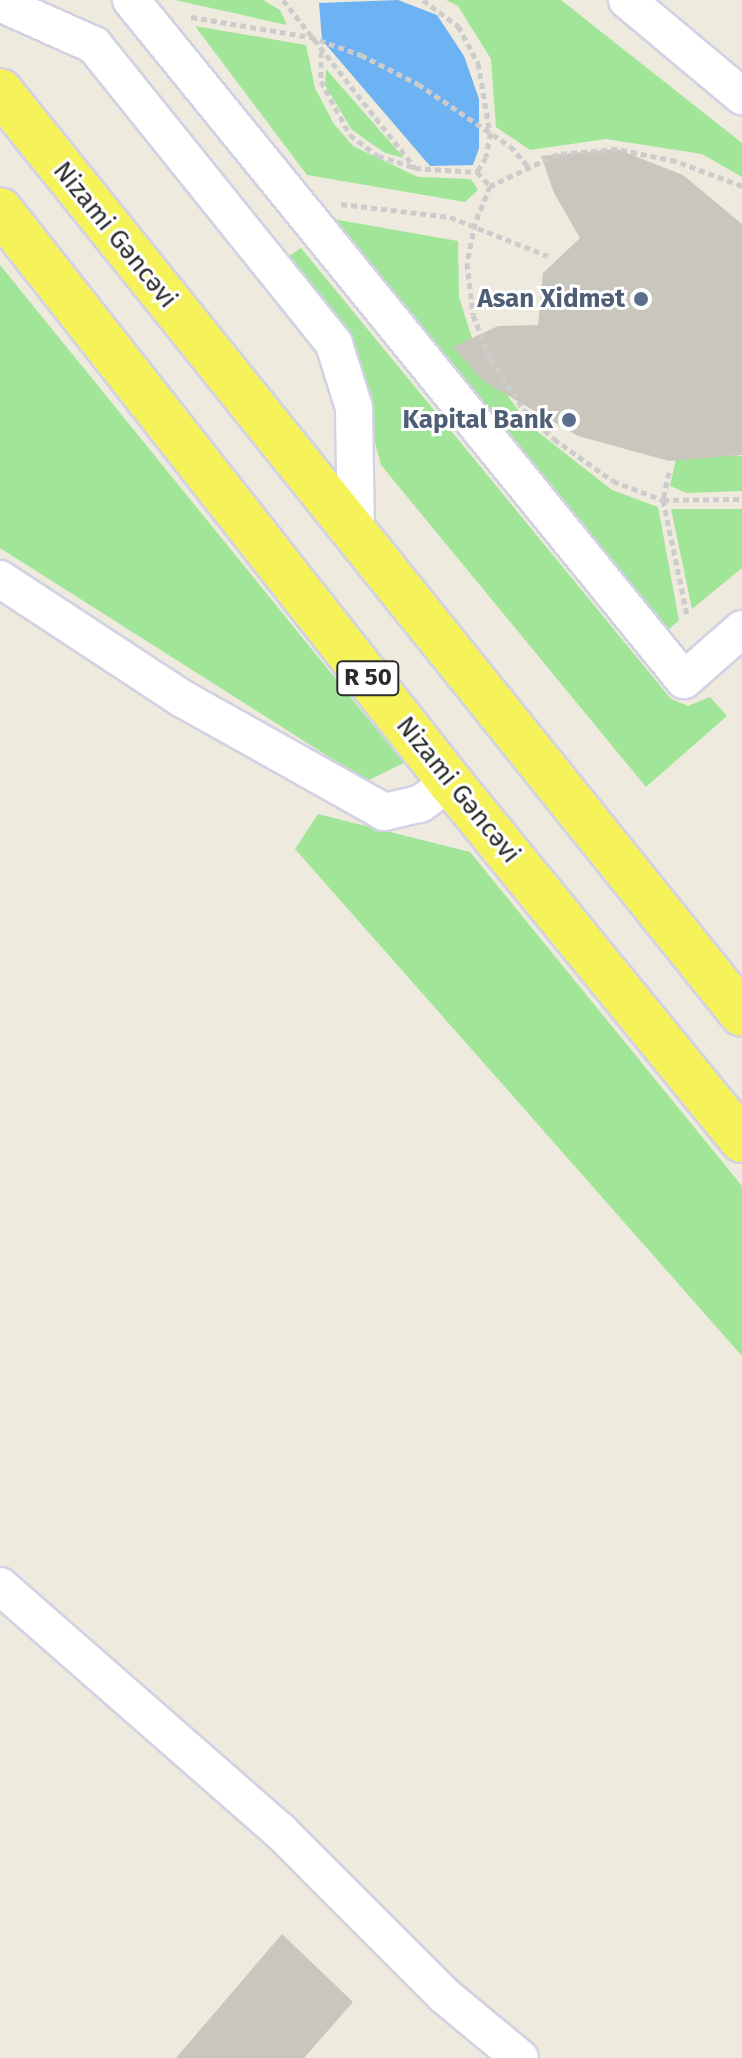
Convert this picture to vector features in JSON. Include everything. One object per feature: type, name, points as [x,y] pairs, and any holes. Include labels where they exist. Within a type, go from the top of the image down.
[{"type":"main road","name":"Nizami Gəncəvi","points":[[0,91],[742,1014]]},
{"type":"main road","name":"Nizami Gəncəvi","points":[[0,210],[450,782],[742,1140]]},
{"type":"street","points":[[627,0],[742,96]]},
{"type":"street","points":[[0,3],[94,45],[251,236],[334,344],[354,408],[356,537]]},
{"type":"street","points":[[139,10],[684,680],[742,629]]},
{"type":"street","points":[[251,236],[292,199]]},
{"type":"street","points":[[0,579],[183,699],[384,812],[420,804],[450,782]]},
{"type":"street","points":[[0,1586],[280,1831],[445,1996],[520,2058]]},
{"type":"path","points":[[283,0],[415,168]]},
{"type":"path","points":[[423,0],[458,26],[478,63],[490,133],[486,157],[477,172]]},
{"type":"path","points":[[139,10],[310,37],[418,84],[490,133],[528,166]]},
{"type":"path","points":[[321,51],[321,81],[350,135],[378,156],[415,168],[477,172],[490,186]]},
{"type":"path","points":[[742,186],[676,161],[617,149],[558,154],[490,186],[475,223],[467,263],[473,315],[491,359],[523,409],[554,439],[613,481],[663,500],[742,499]]},
{"type":"path","points":[[292,199],[475,223],[548,256]]},
{"type":"path","points":[[669,472],[663,500],[687,615]]},
{"type":"green space","points":[[175,0],[263,0],[280,10],[287,25]]},
{"type":"green space","points":[[446,0],[561,0],[742,143],[742,177],[702,154],[606,139],[530,150],[496,127],[491,59],[458,6]]},
{"type":"green space","points":[[195,26],[306,45],[315,88],[334,124],[353,146],[418,177],[471,179],[478,190],[465,202],[307,175]]},
{"type":"green space","points":[[326,69],[404,158],[385,153],[352,130],[325,85]]},
{"type":"green space","points":[[321,217],[458,241],[459,297],[477,354],[529,425],[612,490],[658,507],[679,620],[667,631]]},
{"type":"green space","points":[[301,248],[671,699],[688,706],[710,697],[727,716],[646,787],[381,465],[345,329],[289,256]]},
{"type":"green space","points":[[0,265],[404,763],[367,781],[0,548]]},
{"type":"green space","points":[[677,454],[742,456],[742,491],[687,493],[670,486]]},
{"type":"green space","points":[[671,509],[742,509],[742,568],[692,609]]},
{"type":"green space","points":[[318,814],[470,852],[742,1186],[742,1356],[295,849]]},
{"type":"water","points":[[398,0],[437,15],[464,56],[479,99],[479,148],[473,165],[430,166],[322,40],[319,3]]},
{"type":"building","name":"Asan Xidmət","points":[[617,149],[683,175],[742,224],[742,455],[669,461],[578,436],[483,381],[453,347],[498,326],[538,325],[543,273],[580,238],[554,193],[541,156]]},
{"type":"building","points":[[282,1934],[353,2002],[304,2058],[176,2058]]},
{"type":"place","name":"Asan Xidmət","points":[[641,299]]},
{"type":"place","name":"Kapital Bank","points":[[569,420]]}]
